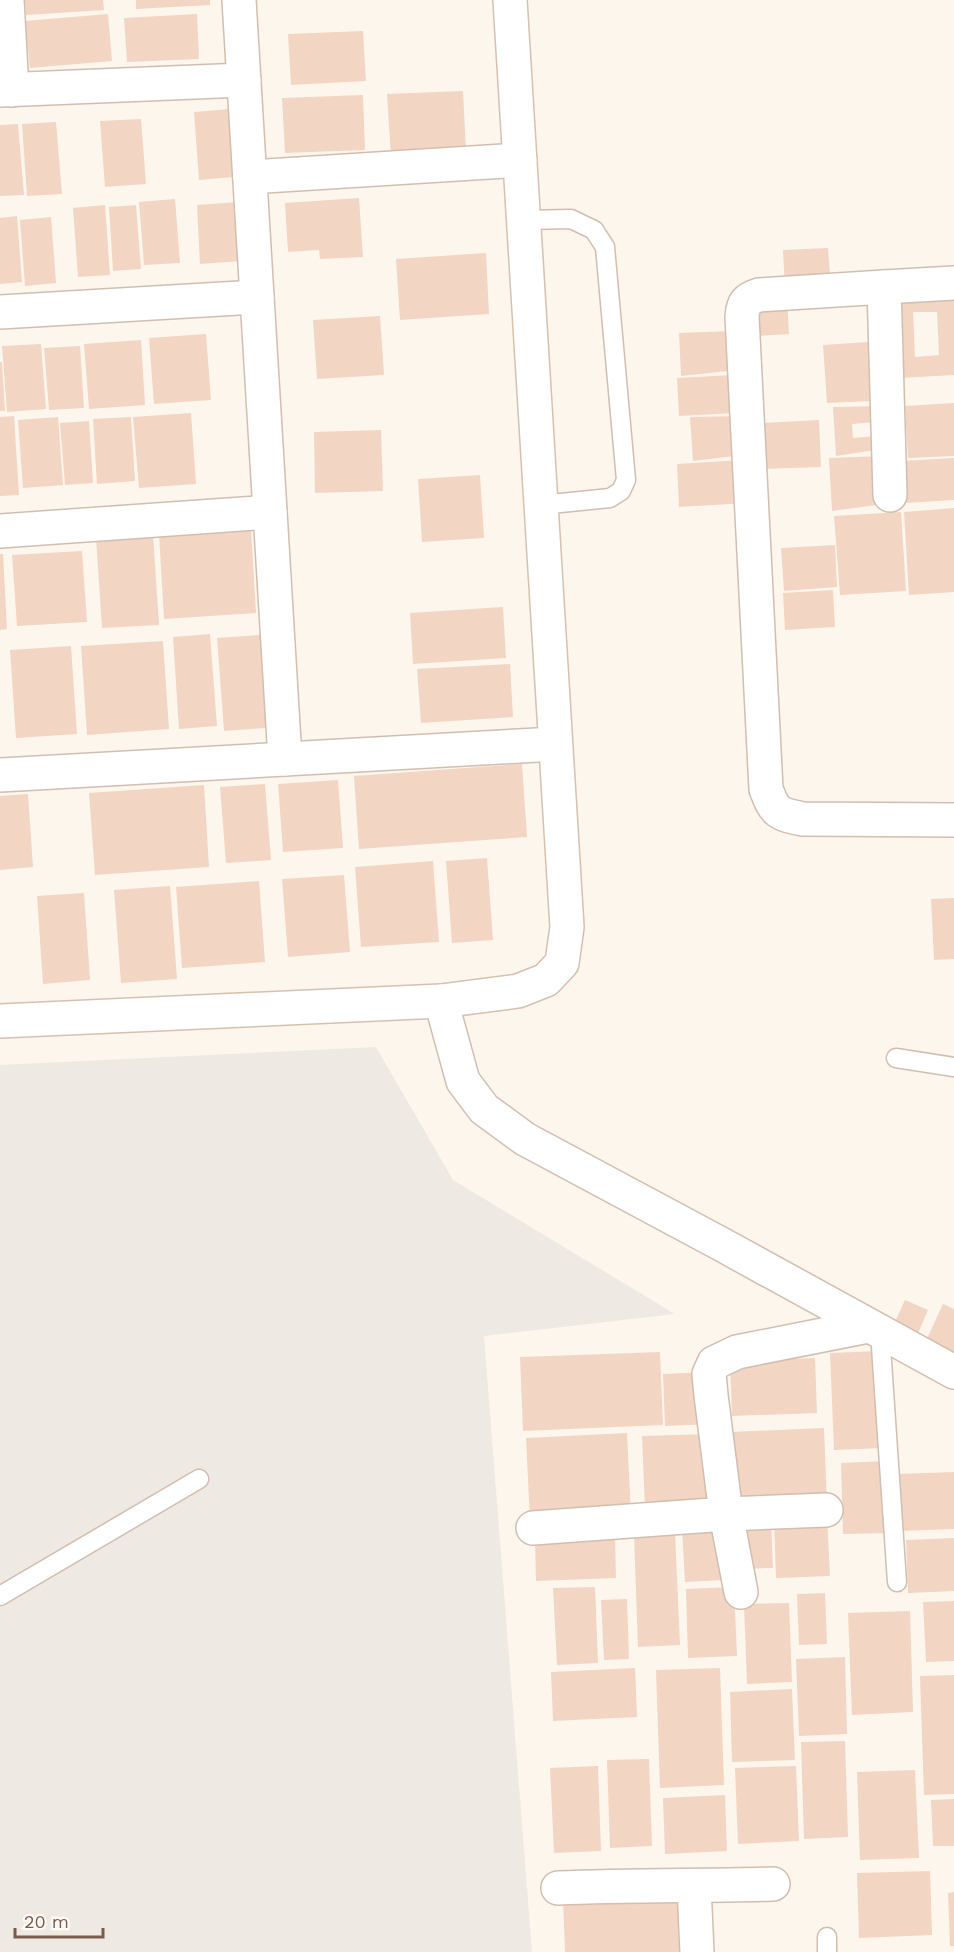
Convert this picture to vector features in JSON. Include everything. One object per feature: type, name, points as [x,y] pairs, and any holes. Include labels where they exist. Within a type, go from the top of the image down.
[{"type":"street","points":[[7,0],[6,90],[244,80]]},
{"type":"street","points":[[239,0],[285,759]]},
{"type":"street","points":[[0,1022],[441,1001],[518,991],[546,980],[562,963],[567,927],[510,0]]},
{"type":"street","points":[[250,177],[520,160]]},
{"type":"street","points":[[954,283],[759,295],[749,298],[743,304],[766,789],[772,804],[782,815],[803,819],[954,820]]},
{"type":"street","points":[[884,287],[891,495]]},
{"type":"street","points":[[0,312],[257,297]]},
{"type":"street","points":[[0,531],[270,512]]},
{"type":"street","points":[[0,775],[555,744]]},
{"type":"street","points":[[441,1001],[463,1081],[484,1109],[525,1139],[954,1372]]},
{"type":"street","points":[[741,1592],[726,1514],[711,1395],[710,1374],[714,1363],[738,1352],[874,1329]]},
{"type":"street","points":[[533,1528],[726,1514],[826,1510]]},
{"type":"street","points":[[558,1888],[621,1885],[773,1884]]},
{"type":"street","points":[[694,1886],[697,1952]]},
{"type":"lane","points":[[523,220],[571,219],[594,230],[605,247],[626,480],[621,491],[610,498],[541,505]]},
{"type":"lane","points":[[896,1058],[954,1067]]},
{"type":"lane","points":[[874,1329],[897,1582]]},
{"type":"lane","points":[[0,1596],[199,1479]]},
{"type":"shaded area","points":[[376,1047],[453,1180],[675,1314],[484,1336],[532,1952],[0,1952],[0,1065]]},
{"type":"building","points":[[25,0],[103,0],[104,10],[26,15]]},
{"type":"building","points":[[136,0],[210,0],[210,5],[136,9]]},
{"type":"building","points":[[108,14],[112,61],[30,68],[25,21]]},
{"type":"building","points":[[197,14],[199,59],[127,62],[124,18]]},
{"type":"building","points":[[363,31],[366,81],[291,85],[288,34]]},
{"type":"building","points":[[463,91],[466,152],[391,156],[387,94]]},
{"type":"building","points":[[363,95],[365,150],[285,153],[282,98]]},
{"type":"building","points":[[229,109],[234,177],[199,180],[194,112]]},
{"type":"building","points":[[141,119],[146,184],[105,187],[100,121]]},
{"type":"building","points":[[56,122],[62,194],[27,196],[22,124]]},
{"type":"building","points":[[18,124],[24,195],[0,196],[0,125]]},
{"type":"building","points":[[359,198],[363,257],[320,259],[319,250],[288,252],[285,203]]},
{"type":"building","points":[[175,199],[180,263],[144,265],[139,202]]},
{"type":"building","points":[[238,202],[241,261],[200,264],[197,205]]},
{"type":"building","points":[[105,205],[110,275],[78,277],[73,208]]},
{"type":"building","points":[[136,205],[141,269],[113,271],[109,207]]},
{"type":"building","points":[[17,216],[22,282],[0,284],[0,218]]},
{"type":"building","points":[[51,217],[56,283],[25,286],[20,220]]},
{"type":"building","points":[[828,248],[831,287],[785,289],[783,250]]},
{"type":"building","points":[[486,253],[489,314],[400,320],[396,259]]},
{"type":"building","points":[[954,288],[954,375],[900,378],[894,292]],"holes":[[[913,312],[937,312],[939,355],[915,357]]]},
{"type":"building","points":[[787,298],[789,334],[759,336],[757,300]]},
{"type":"building","points":[[380,316],[384,375],[317,379],[313,320]]},
{"type":"building","points":[[732,331],[738,370],[681,376],[679,333]]},
{"type":"building","points":[[206,334],[211,400],[154,404],[149,338]]},
{"type":"building","points":[[141,340],[145,405],[89,409],[84,344]]},
{"type":"building","points":[[868,342],[871,401],[827,403],[823,345]]},
{"type":"building","points":[[41,344],[46,409],[7,412],[2,346]]},
{"type":"building","points":[[80,346],[84,408],[49,410],[44,348]]},
{"type":"building","points":[[0,362],[2,362],[5,411],[0,411]]},
{"type":"building","points":[[733,375],[735,413],[679,416],[677,378]]},
{"type":"building","points":[[954,403],[954,456],[908,458],[905,406]]},
{"type":"building","points":[[883,406],[882,449],[836,456],[833,407]],"holes":[[[876,422],[877,436],[853,438],[852,424]]]},
{"type":"building","points":[[191,413],[196,484],[139,488],[133,417]]},
{"type":"building","points":[[14,416],[19,495],[0,496],[0,417]]},
{"type":"building","points":[[743,416],[743,455],[693,461],[690,417]]},
{"type":"building","points":[[58,417],[63,485],[23,488],[18,420]]},
{"type":"building","points":[[131,417],[135,481],[97,484],[93,419]]},
{"type":"building","points":[[819,420],[821,467],[762,469],[760,423]]},
{"type":"building","points":[[89,421],[93,483],[65,485],[60,423]]},
{"type":"building","points":[[381,430],[383,491],[315,493],[314,432]]},
{"type":"building","points":[[882,456],[884,504],[832,511],[829,458]]},
{"type":"building","points":[[954,458],[954,500],[905,503],[902,461]]},
{"type":"building","points":[[743,460],[746,503],[679,507],[677,464]]},
{"type":"building","points":[[480,475],[484,538],[422,542],[418,479]]},
{"type":"building","points":[[954,508],[954,592],[909,595],[904,512]]},
{"type":"building","points":[[901,512],[906,591],[840,595],[834,516]]},
{"type":"building","points":[[251,529],[256,613],[164,619],[159,534]]},
{"type":"building","points":[[153,534],[159,625],[102,628],[96,537]]},
{"type":"building","points":[[835,545],[837,587],[784,591],[781,548]]},
{"type":"building","points":[[82,551],[87,622],[17,626],[12,555]]},
{"type":"building","points":[[0,554],[3,554],[7,629],[0,630]]},
{"type":"building","points":[[833,590],[835,627],[785,630],[783,593]]},
{"type":"building","points":[[503,607],[506,658],[413,664],[410,613]]},
{"type":"building","points":[[210,634],[217,726],[179,729],[173,637]]},
{"type":"building","points":[[272,634],[278,727],[224,731],[217,638]]},
{"type":"building","points":[[163,641],[169,729],[87,735],[81,646]]},
{"type":"building","points":[[71,646],[77,734],[16,738],[10,650]]},
{"type":"building","points":[[510,664],[513,717],[421,723],[417,669]]},
{"type":"building","points":[[522,764],[527,837],[359,849],[354,776]]},
{"type":"building","points":[[338,780],[343,848],[283,852],[278,784]]},
{"type":"building","points":[[265,784],[271,860],[226,863],[220,787]]},
{"type":"building","points":[[204,785],[209,867],[95,875],[89,793]]},
{"type":"building","points":[[28,794],[33,867],[0,870],[0,796]]},
{"type":"building","points":[[487,858],[493,940],[452,943],[446,861]]},
{"type":"building","points":[[433,861],[439,942],[361,947],[355,867]]},
{"type":"building","points":[[344,875],[350,952],[288,957],[282,879]]},
{"type":"building","points":[[259,881],[265,962],[182,968],[176,887]]},
{"type":"building","points":[[170,886],[177,979],[121,983],[114,890]]},
{"type":"building","points":[[84,893],[90,980],[43,984],[37,896]]},
{"type":"building","points":[[954,898],[954,959],[934,960],[931,899]]},
{"type":"building","points":[[905,1300],[928,1310],[913,1345],[889,1335]]},
{"type":"building","points":[[943,1304],[954,1309],[954,1359],[924,1345]]},
{"type":"building","points":[[879,1351],[883,1448],[834,1450],[830,1353]]},
{"type":"building","points":[[660,1352],[663,1425],[523,1431],[520,1357]]},
{"type":"building","points":[[815,1358],[817,1413],[732,1416],[730,1361]]},
{"type":"building","points":[[708,1372],[711,1424],[665,1426],[663,1374]]},
{"type":"building","points":[[824,1428],[827,1503],[734,1507],[731,1432]]},
{"type":"building","points":[[627,1433],[631,1516],[530,1521],[526,1438]]},
{"type":"building","points":[[710,1434],[713,1508],[645,1510],[642,1436]]},
{"type":"building","points":[[886,1461],[889,1533],[843,1534],[841,1463]]},
{"type":"building","points":[[954,1472],[954,1529],[900,1531],[898,1474]]},
{"type":"building","points":[[827,1515],[830,1576],[776,1578],[774,1517]]},
{"type":"building","points":[[771,1520],[773,1568],[740,1569],[738,1521]]},
{"type":"building","points":[[721,1527],[724,1580],[685,1582],[682,1528]]},
{"type":"building","points":[[675,1532],[680,1645],[638,1647],[634,1534]]},
{"type":"building","points":[[615,1537],[616,1578],[536,1581],[535,1540]]},
{"type":"building","points":[[954,1538],[954,1591],[908,1593],[906,1540]]},
{"type":"building","points":[[595,1587],[598,1663],[557,1665],[553,1588]]},
{"type":"building","points":[[734,1587],[737,1656],[688,1658],[686,1589]]},
{"type":"building","points":[[825,1593],[827,1644],[799,1645],[797,1594]]},
{"type":"building","points":[[627,1599],[629,1659],[604,1660],[601,1600]]},
{"type":"building","points":[[954,1601],[954,1661],[926,1662],[923,1602]]},
{"type":"building","points":[[789,1603],[792,1682],[747,1684],[744,1604]]},
{"type":"building","points":[[910,1611],[913,1712],[852,1715],[848,1613]]},
{"type":"building","points":[[845,1657],[847,1734],[799,1736],[796,1659]]},
{"type":"building","points":[[635,1668],[637,1717],[553,1721],[551,1672]]},
{"type":"building","points":[[720,1668],[724,1785],[660,1788],[656,1670]]},
{"type":"building","points":[[954,1675],[954,1794],[924,1795],[920,1676]]},
{"type":"building","points":[[792,1689],[795,1760],[732,1762],[730,1692]]},
{"type":"building","points":[[845,1741],[848,1837],[804,1839],[801,1742]]},
{"type":"building","points":[[649,1759],[652,1846],[610,1848],[607,1760]]},
{"type":"building","points":[[598,1766],[601,1851],[554,1853],[550,1768]]},
{"type":"building","points":[[796,1766],[799,1841],[738,1844],[735,1768]]},
{"type":"building","points":[[915,1770],[919,1858],[860,1860],[857,1772]]},
{"type":"building","points":[[725,1795],[727,1851],[665,1854],[663,1798]]},
{"type":"building","points":[[954,1799],[954,1846],[933,1846],[931,1800]]},
{"type":"building","points":[[930,1871],[932,1935],[859,1938],[857,1873]]},
{"type":"building","points":[[954,1892],[954,1946],[950,1946],[948,1893]]},
{"type":"building","points":[[686,1895],[688,1952],[565,1952],[563,1900]]}]
